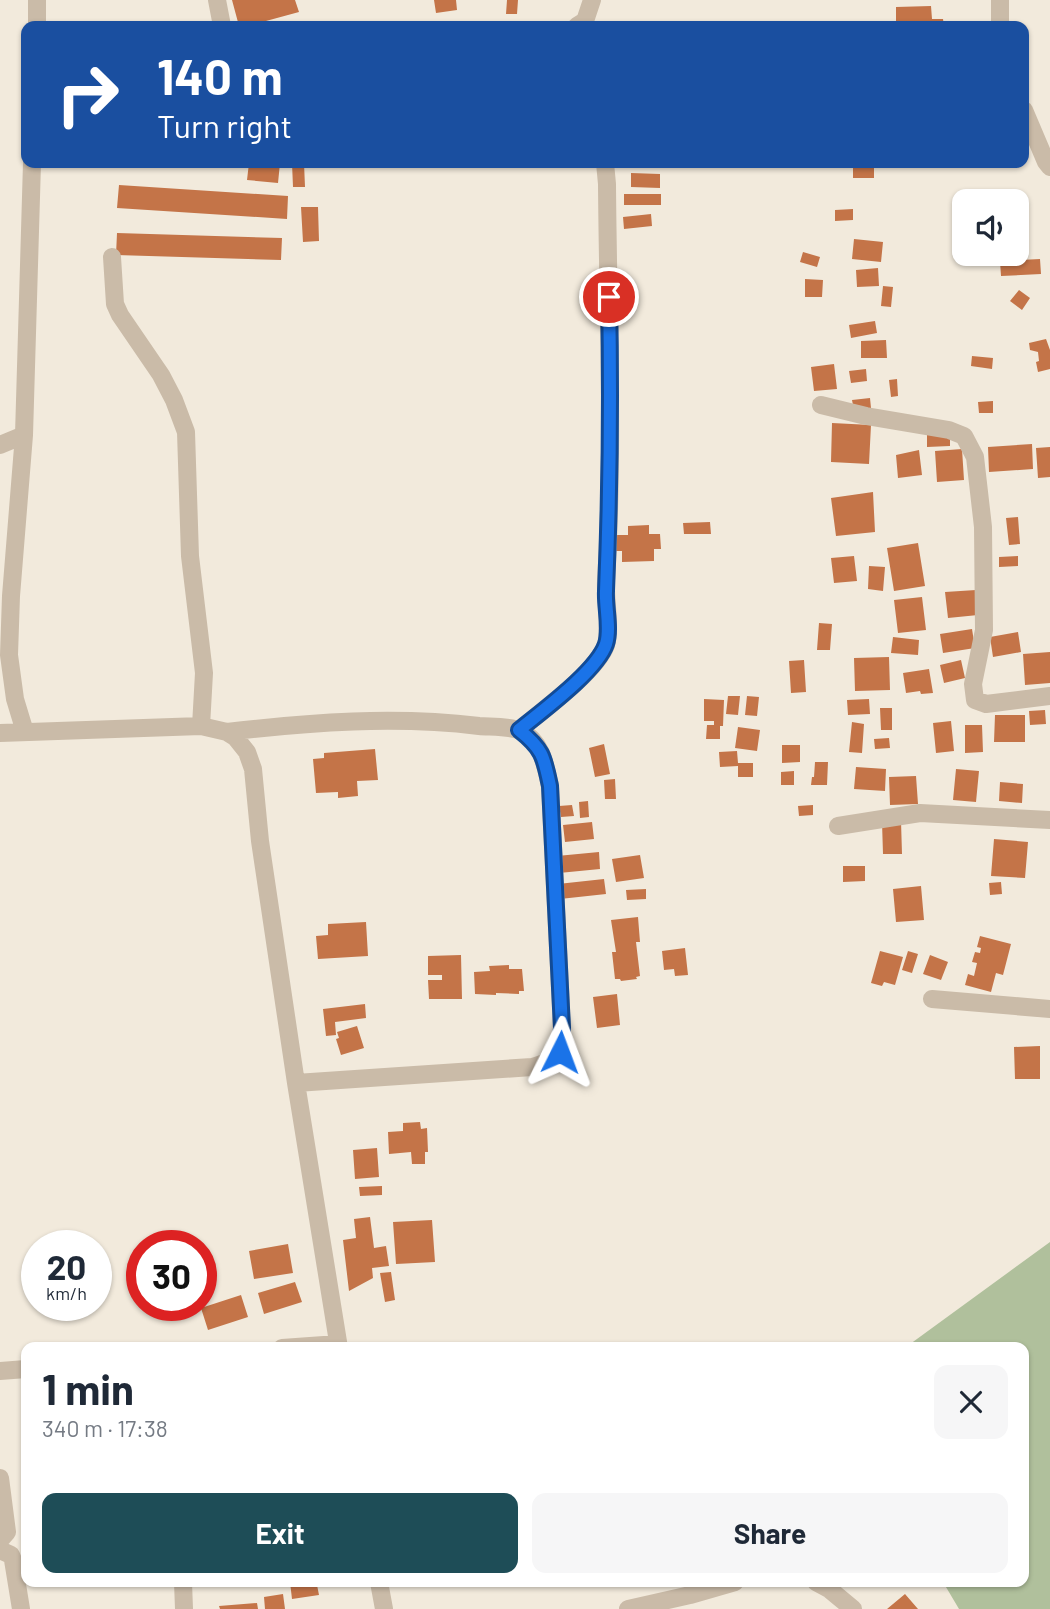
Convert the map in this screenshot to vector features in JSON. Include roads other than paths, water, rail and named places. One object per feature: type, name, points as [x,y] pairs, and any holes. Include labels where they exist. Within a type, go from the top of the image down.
[{"type":"street","points":[[37,0],[37,21]]},
{"type":"street","points":[[217,0],[221,21]]},
{"type":"street","points":[[584,21],[592,0]]},
{"type":"street","points":[[1000,0],[1000,21]]},
{"type":"street","points":[[1029,121],[1050,167]]},
{"type":"street","points":[[25,732],[15,699],[9,655],[24,435],[32,168]]},
{"type":"street","points":[[519,730],[591,666],[606,646],[610,351],[605,168]]},
{"type":"street","points":[[112,257],[116,304],[120,315],[161,375],[186,432],[190,556],[204,673],[201,726]]},
{"type":"street","points":[[821,405],[866,416],[949,430],[964,436],[975,457],[983,527],[984,630],[973,695],[975,700],[986,704],[1050,696]]},
{"type":"street","points":[[0,445],[24,435]]},
{"type":"street","points":[[0,733],[201,726],[227,732],[298,723],[390,720],[459,723],[519,730],[537,744],[545,762],[550,786],[562,1028],[560,1052],[553,1061],[532,1067],[296,1083]]},
{"type":"street","points":[[227,732],[247,752],[253,769],[260,841],[296,1083],[338,1342]]},
{"type":"street","points":[[838,826],[920,813],[1050,820]]},
{"type":"street","points":[[932,999],[1050,1009]]},
{"type":"street","points":[[0,1371],[21,1369]]},
{"type":"street","points":[[0,1478],[4,1544],[21,1609]]},
{"type":"street","points":[[183,1587],[184,1609]]},
{"type":"street","points":[[380,1587],[384,1609]]},
{"type":"street","points":[[628,1609],[718,1587]]},
{"type":"street","points":[[826,1587],[853,1609]]}]
